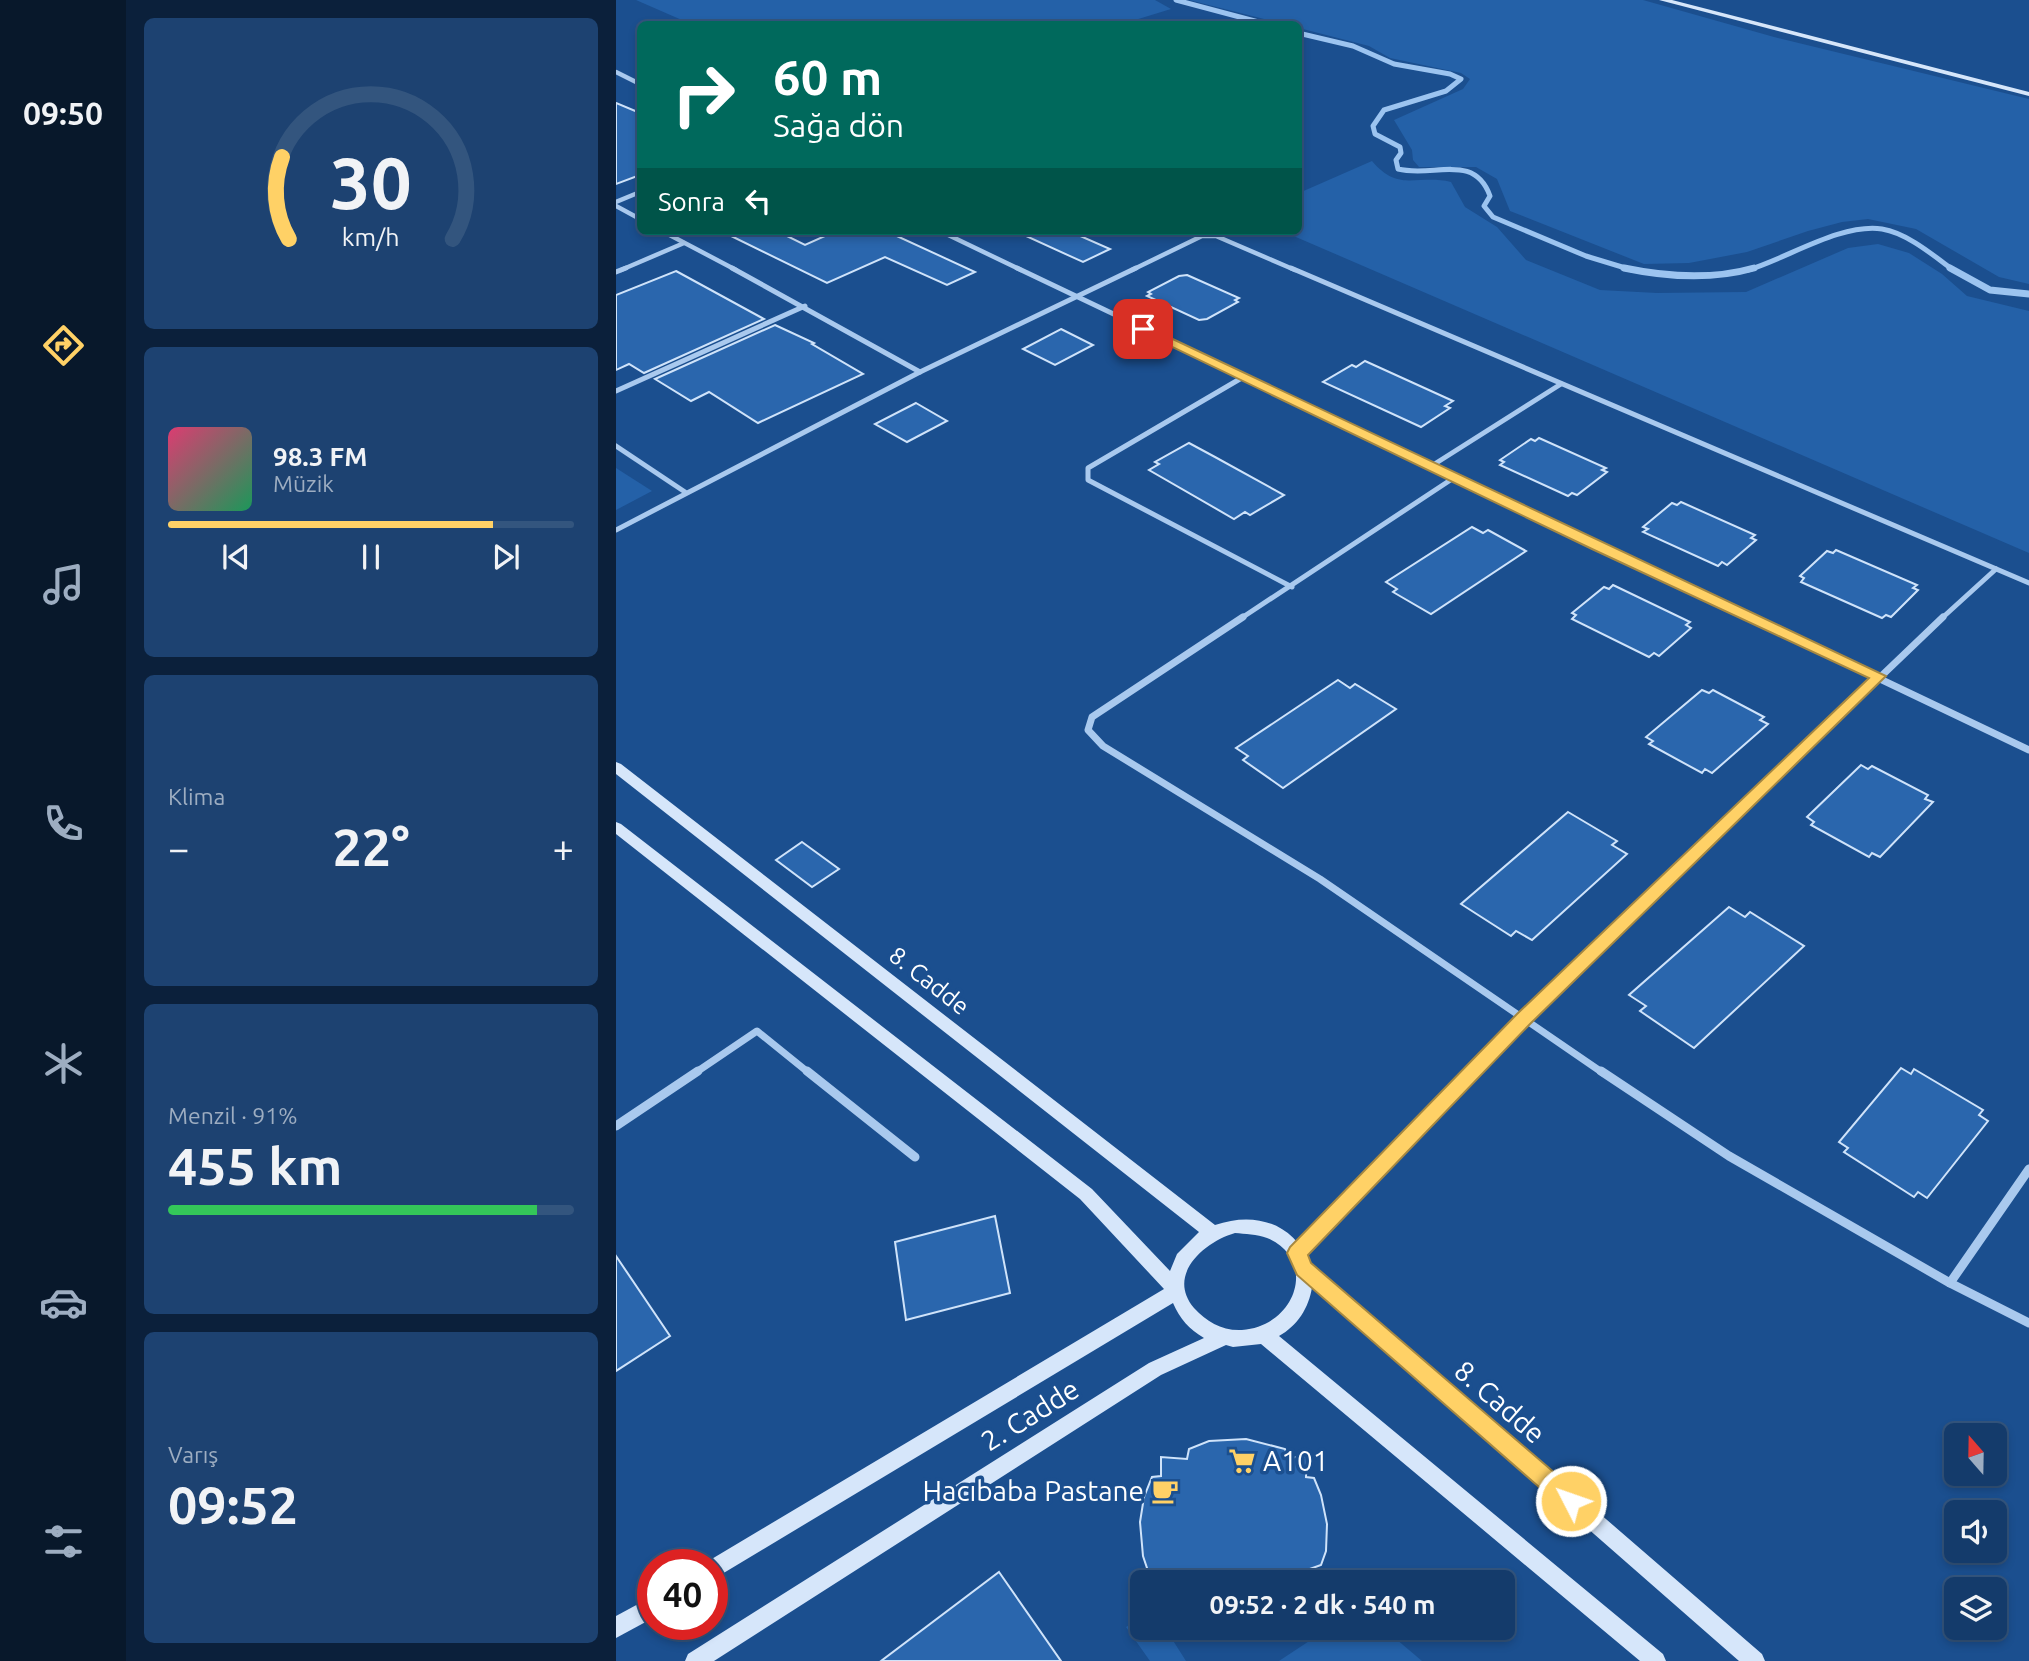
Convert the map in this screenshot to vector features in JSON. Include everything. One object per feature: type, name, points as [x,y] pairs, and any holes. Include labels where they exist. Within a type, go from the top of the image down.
[{"type":"street","points":[[1663,0],[2029,94]]},
{"type":"street","points":[[616,72],[637,82]]},
{"type":"street","points":[[616,204],[637,194]]},
{"type":"street","points":[[616,204],[637,217]]},
{"type":"street","points":[[669,235],[805,306],[920,372]]},
{"type":"street","points":[[948,235],[1076,298],[1879,676],[2029,750]]},
{"type":"street","points":[[616,530],[920,372],[1202,236],[1216,236],[2029,583]]},
{"type":"street","points":[[616,272],[684,243]]},
{"type":"street","points":[[616,391],[805,306]]},
{"type":"street","points":[[1245,376],[1088,468],[1088,480],[1292,587]]},
{"type":"street","points":[[1433,465],[1561,384]]},
{"type":"street","points":[[616,446],[685,492]]},
{"type":"street","points":[[1455,477],[1092,717],[1088,730],[1103,746],[1320,879],[1729,1156],[1950,1283],[2029,1323]]},
{"type":"street","points":[[1301,1261],[1523,1019],[1879,676],[1996,569]]},
{"type":"street","name":"8. Cadde","points":[[616,767],[1212,1233]]},
{"type":"street","points":[[616,827],[1086,1194],[1177,1291]]},
{"type":"street","points":[[616,1126],[757,1031],[915,1157]]},
{"type":"street","points":[[1950,1283],[2029,1169]]},
{"type":"street","points":[[1235,1226],[1260,1227],[1281,1237],[1301,1261],[1305,1285],[1301,1300],[1286,1320],[1264,1335],[1243,1340],[1222,1338],[1205,1331],[1192,1321],[1182,1307],[1177,1291],[1178,1274],[1184,1257],[1196,1243],[1212,1233],[1235,1226]]},
{"type":"street","name":"8. Cadde","points":[[1301,1261],[1755,1661]]},
{"type":"street","name":"2. Cadde","points":[[728,1560],[1177,1291]]},
{"type":"street","points":[[1264,1335],[1656,1661]]},
{"type":"street","name":"2. Cadde","points":[[695,1661],[1155,1370],[1222,1338]]},
{"type":"street","points":[[616,1628],[637,1616]]},
{"type":"shaded area","points":[[636,0],[1155,0],[1171,9],[1132,21],[684,21]]},
{"type":"shaded area","points":[[1189,0],[1643,0],[1774,37],[2029,99],[2029,284],[1999,277],[1916,229],[1868,219],[1842,222],[1808,231],[1747,252],[1689,263],[1644,264],[1510,211],[1497,179],[1476,167],[1419,167],[1394,120],[1463,89],[1470,79],[1461,73],[1390,58],[1369,46],[1302,29],[1302,21],[1272,21]]},
{"type":"shaded area","points":[[1372,161],[1382,171],[1400,180],[1451,182],[1465,207],[1497,227],[1526,260],[1600,290],[1657,293],[1746,292],[1848,248],[1878,244],[1909,253],[1942,274],[1967,296],[2029,311],[2029,553],[1291,235],[1302,235],[1302,192]]},
{"type":"shaded area","points":[[616,468],[652,491],[616,510]]},
{"type":"shaded area","points":[[1135,1640],[1173,1640],[1186,1661],[1150,1661]]},
{"type":"shaded area","points":[[1311,1640],[1397,1640],[1422,1661],[1279,1661]]},
{"type":"building","points":[[616,103],[637,112],[637,176],[616,184]]},
{"type":"building","points":[[729,235],[785,235],[805,245],[827,235],[895,235],[975,272],[947,285],[885,257],[827,283]]},
{"type":"building","points":[[1024,235],[1078,235],[1110,249],[1083,262]]},
{"type":"building","points":[[676,271],[764,319],[644,373],[629,364],[616,370],[616,295]]},
{"type":"building","points":[[1187,275],[1239,298],[1235,300],[1238,302],[1207,319],[1199,320],[1147,296],[1151,294],[1148,292],[1179,276]]},
{"type":"building","points":[[775,325],[814,343],[812,344],[863,374],[758,423],[709,392],[691,401],[655,379]]},
{"type":"building","points":[[1061,329],[1093,345],[1055,365],[1023,349]]},
{"type":"building","points":[[1365,361],[1453,401],[1445,406],[1450,408],[1421,427],[1323,382],[1352,365],[1356,367]]},
{"type":"building","points":[[916,403],[947,421],[907,442],[875,424]]},
{"type":"building","points":[[1539,438],[1606,468],[1602,470],[1607,472],[1577,495],[1572,493],[1568,496],[1500,465],[1504,462],[1500,460],[1531,439],[1535,441]]},
{"type":"building","points":[[1189,443],[1284,495],[1250,515],[1245,512],[1234,519],[1149,470],[1159,464],[1155,462]]},
{"type":"building","points":[[1681,502],[1755,535],[1751,538],[1756,540],[1727,565],[1722,562],[1718,566],[1643,532],[1648,529],[1643,527],[1672,503],[1677,505]]},
{"type":"building","points":[[1472,527],[1483,533],[1488,530],[1526,551],[1431,614],[1393,592],[1397,589],[1386,582]]},
{"type":"building","points":[[1836,550],[1917,585],[1913,588],[1918,590],[1891,617],[1886,615],[1882,618],[1801,582],[1804,578],[1800,576],[1827,551],[1833,553]]},
{"type":"building","points":[[1613,585],[1690,622],[1686,625],[1691,628],[1659,656],[1654,653],[1649,657],[1572,619],[1576,615],[1572,613],[1604,587],[1609,589]]},
{"type":"building","points":[[1338,680],[1350,688],[1355,684],[1396,709],[1283,788],[1243,760],[1248,756],[1236,748]]},
{"type":"building","points":[[1702,690],[1709,693],[1713,690],[1764,717],[1760,720],[1768,724],[1712,773],[1705,769],[1702,773],[1649,744],[1653,741],[1646,737]]},
{"type":"building","points":[[1861,765],[1868,769],[1872,766],[1928,795],[1925,799],[1933,802],[1880,857],[1872,853],[1869,857],[1811,825],[1814,822],[1807,817]]},
{"type":"building","points":[[1568,812],[1617,841],[1612,845],[1627,854],[1532,940],[1516,931],[1511,936],[1461,904]]},
{"type":"building","points":[[802,842],[839,869],[812,887],[776,860]]},
{"type":"building","points":[[1729,907],[1745,917],[1750,912],[1804,946],[1694,1048],[1640,1011],[1646,1006],[1629,995]]},
{"type":"building","points":[[1901,1068],[1911,1074],[1914,1069],[1983,1110],[1979,1115],[1988,1121],[1927,1198],[1918,1192],[1914,1197],[1844,1152],[1848,1148],[1839,1142]]},
{"type":"building","points":[[995,1216],[1010,1293],[906,1320],[895,1242]]},
{"type":"building","points":[[616,1256],[670,1336],[616,1371]]},
{"type":"building","points":[[1246,1439],[1285,1449],[1288,1458],[1307,1456],[1306,1477],[1314,1478],[1321,1495],[1327,1524],[1326,1551],[1321,1565],[1307,1570],[1148,1570],[1143,1556],[1140,1522],[1144,1497],[1152,1477],[1161,1476],[1161,1457],[1187,1459],[1189,1449],[1209,1441]]},
{"type":"building","points":[[999,1572],[1061,1661],[881,1661]]},
{"type":"waterway","points":[[1176,0],[1255,21]]},
{"type":"waterway","points":[[1302,34],[1353,46],[1394,64],[1450,74],[1461,79],[1446,91],[1384,110],[1373,126],[1375,134],[1400,147],[1401,153],[1396,160],[1398,169],[1451,169],[1474,174],[1490,196],[1484,206],[1493,217],[1586,256],[1627,268]]},
{"type":"waterway","points":[[1748,270],[1832,236],[1866,229],[1882,229],[1901,235],[1951,269]]},
{"type":"waterway","points":[[1627,268],[1706,276],[1754,268]]},
{"type":"waterway","points":[[1627,268],[1632,270]]},
{"type":"waterway","points":[[1951,269],[1990,290],[2029,294]]},
{"type":"place","name":"A101","points":[[1242,1461]]},
{"type":"place","name":"Hacıbaba Pastane","points":[[1165,1491]]},
{"type":"route","points":[[1143,329],[1433,465],[1597,546],[1879,676],[1523,1019],[1297,1253],[1304,1269],[1571,1501]]}]
